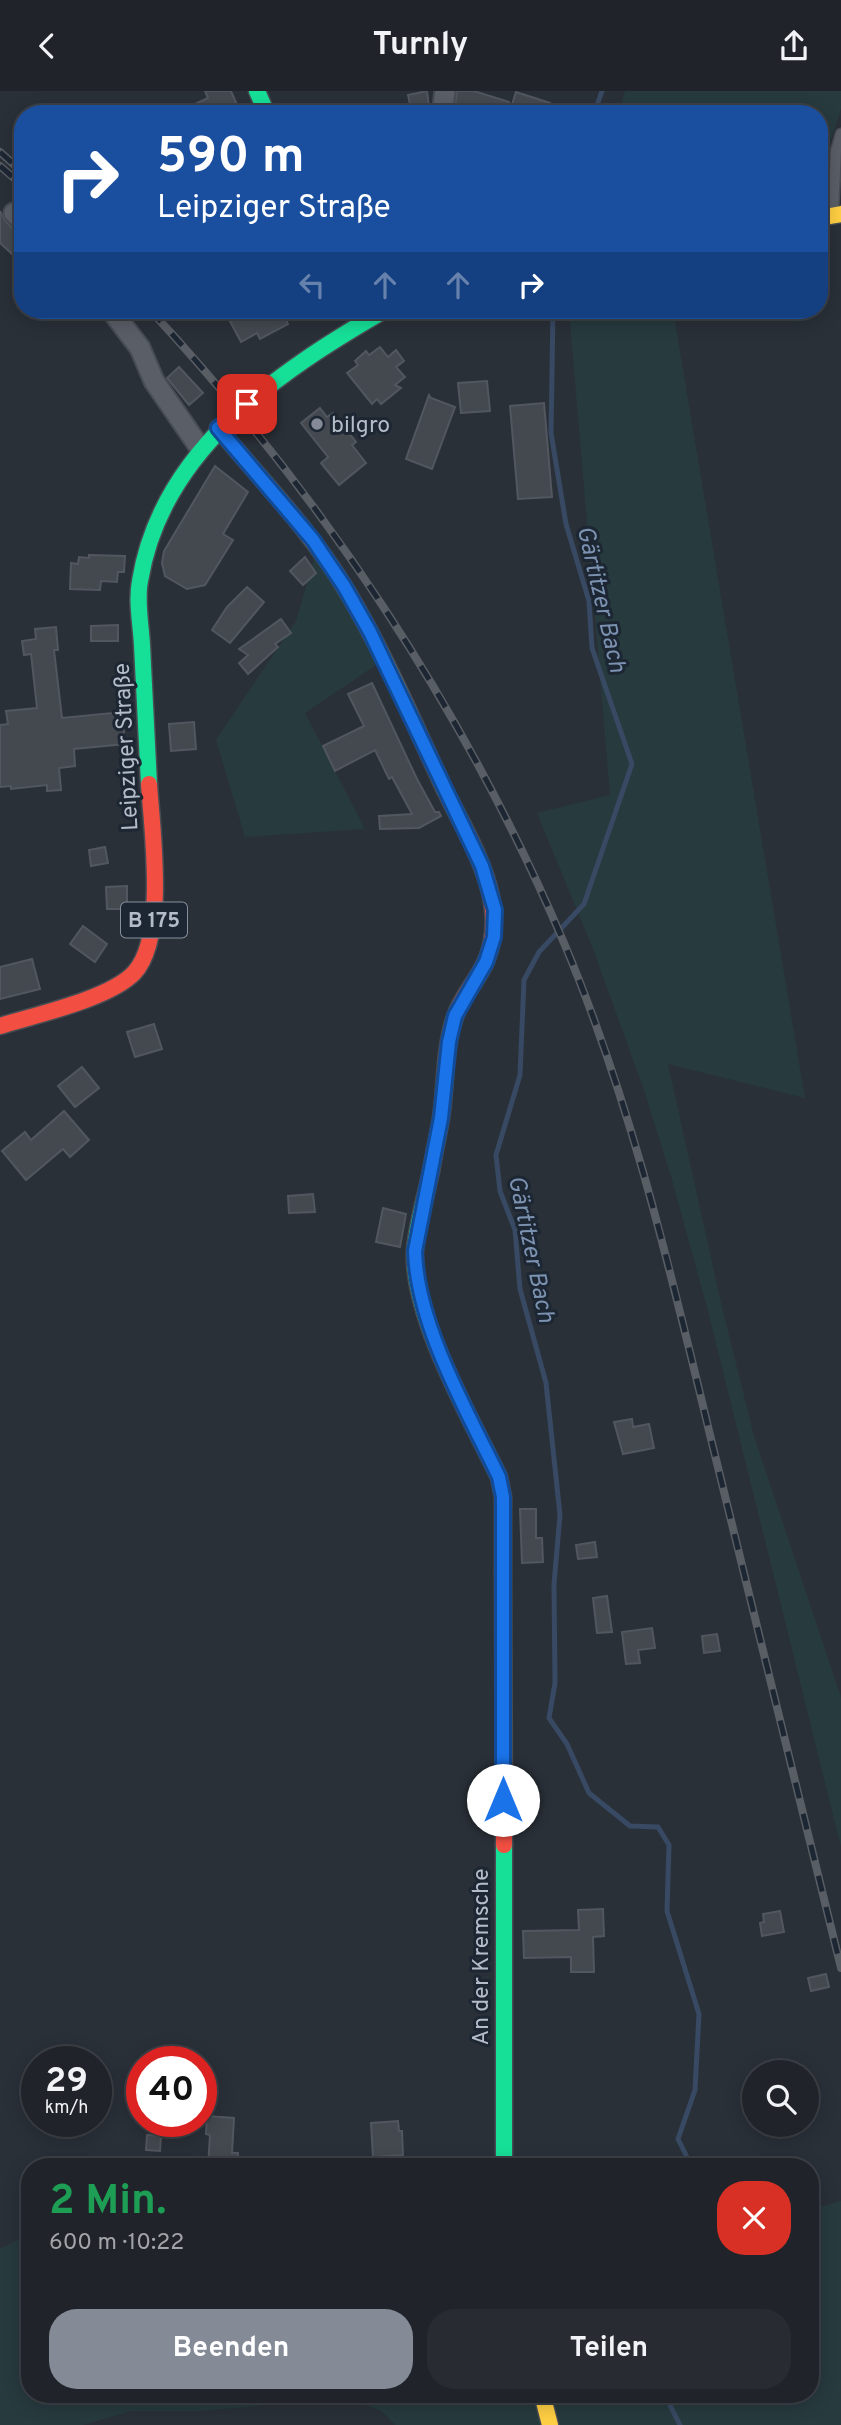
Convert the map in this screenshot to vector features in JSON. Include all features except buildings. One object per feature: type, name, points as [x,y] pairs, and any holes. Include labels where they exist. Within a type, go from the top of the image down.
[{"type":"street","points":[[118,319],[140,348],[154,381],[200,448]]},
{"type":"street","name":"Leipziger Straße","points":[[0,1026],[116,987],[134,972],[147,952],[153,932],[154,879],[139,584],[148,540],[173,485],[218,428],[355,319]]},
{"type":"street","name":"An der Kremsche","points":[[218,428],[313,540],[344,586],[370,632],[482,866],[495,910],[494,937],[486,962],[455,1016],[449,1042],[441,1118],[415,1251],[415,1272],[437,1347],[499,1477],[503,1497],[503,2158]]},
{"type":"street","points":[[544,2403],[550,2425]]},
{"type":"lane","points":[[831,216],[836,151],[841,134]]},
{"type":"green space","points":[[625,91],[841,91],[841,109],[828,150],[828,105],[621,105]]},
{"type":"green space","points":[[570,319],[675,319],[805,1098],[668,1064],[722,1307],[754,1436],[841,1697],[841,1847],[708,1311],[672,1180],[644,1090],[593,949],[537,813],[610,795]]},
{"type":"green space","points":[[316,553],[379,663],[305,713],[365,829],[245,837],[216,740],[296,621]]},
{"type":"green space","points":[[841,2201],[841,2425],[555,2425],[549,2403],[819,2403],[819,2207]]},
{"type":"green space","points":[[21,2238],[21,2403],[273,2403],[201,2411],[132,2411],[83,2425],[0,2425],[0,2249]]},
{"type":"green space","points":[[361,2403],[538,2403],[544,2425],[395,2425],[381,2411]]},
{"type":"waterway","name":"Gärtitzer Bach","points":[[597,105],[602,91]]},
{"type":"waterway","name":"Gärtitzer Bach","points":[[553,319],[551,433],[566,524],[589,601],[592,648],[632,764],[584,904],[539,952],[524,980],[520,1075],[496,1155],[500,1191],[515,1230],[520,1289],[546,1383],[560,1515],[554,1584],[555,1683],[549,1718],[567,1744],[589,1793],[630,1826],[658,1827],[669,1845],[667,1911],[699,2014],[695,2090],[678,2139],[688,2158]]},
{"type":"waterway","name":"Gärtitzer Bach","points":[[670,2403],[680,2425]]},
{"type":"railway","points":[[0,152],[14,165]]},
{"type":"railway","points":[[0,166],[14,178]]},
{"type":"railway","points":[[158,319],[273,454],[384,608],[435,689],[482,772],[525,856],[564,943],[610,1065],[648,1190],[841,1968]]},
{"type":"traffic: fast","points":[[257,91],[263,105]]},
{"type":"traffic: fast","points":[[149,784],[139,589],[152,534],[172,492],[199,454],[230,420],[266,388],[370,319]]},
{"type":"traffic: fast","points":[[431,1171],[416,1240],[416,1276],[432,1335],[499,1477],[503,1497],[503,1571]]},
{"type":"traffic: fast","points":[[504,1845],[504,2158]]},
{"type":"traffic: slow","points":[[828,216],[841,214]]},
{"type":"traffic: slow","points":[[218,428],[301,526],[345,588],[385,662],[445,790]]},
{"type":"traffic: slow","points":[[544,2403],[550,2425]]},
{"type":"traffic: jam","points":[[0,1026],[71,1005],[107,991],[134,973],[144,957],[151,935],[155,883],[149,784]]},
{"type":"traffic: jam","points":[[431,1171],[441,1118],[451,1029],[461,1002],[486,961],[494,917],[491,895],[476,851],[445,790]]},
{"type":"traffic: jam","points":[[503,1571],[504,1845]]},
{"type":"place","name":"bilgro","points":[[317,424]]},
{"type":"route","points":[[247,404],[218,428],[313,540],[344,586],[370,632],[482,866],[495,910],[494,937],[486,962],[464,996],[455,1016],[449,1042],[441,1118],[415,1251],[415,1272],[437,1347],[499,1477],[503,1497],[503,1800]]}]
